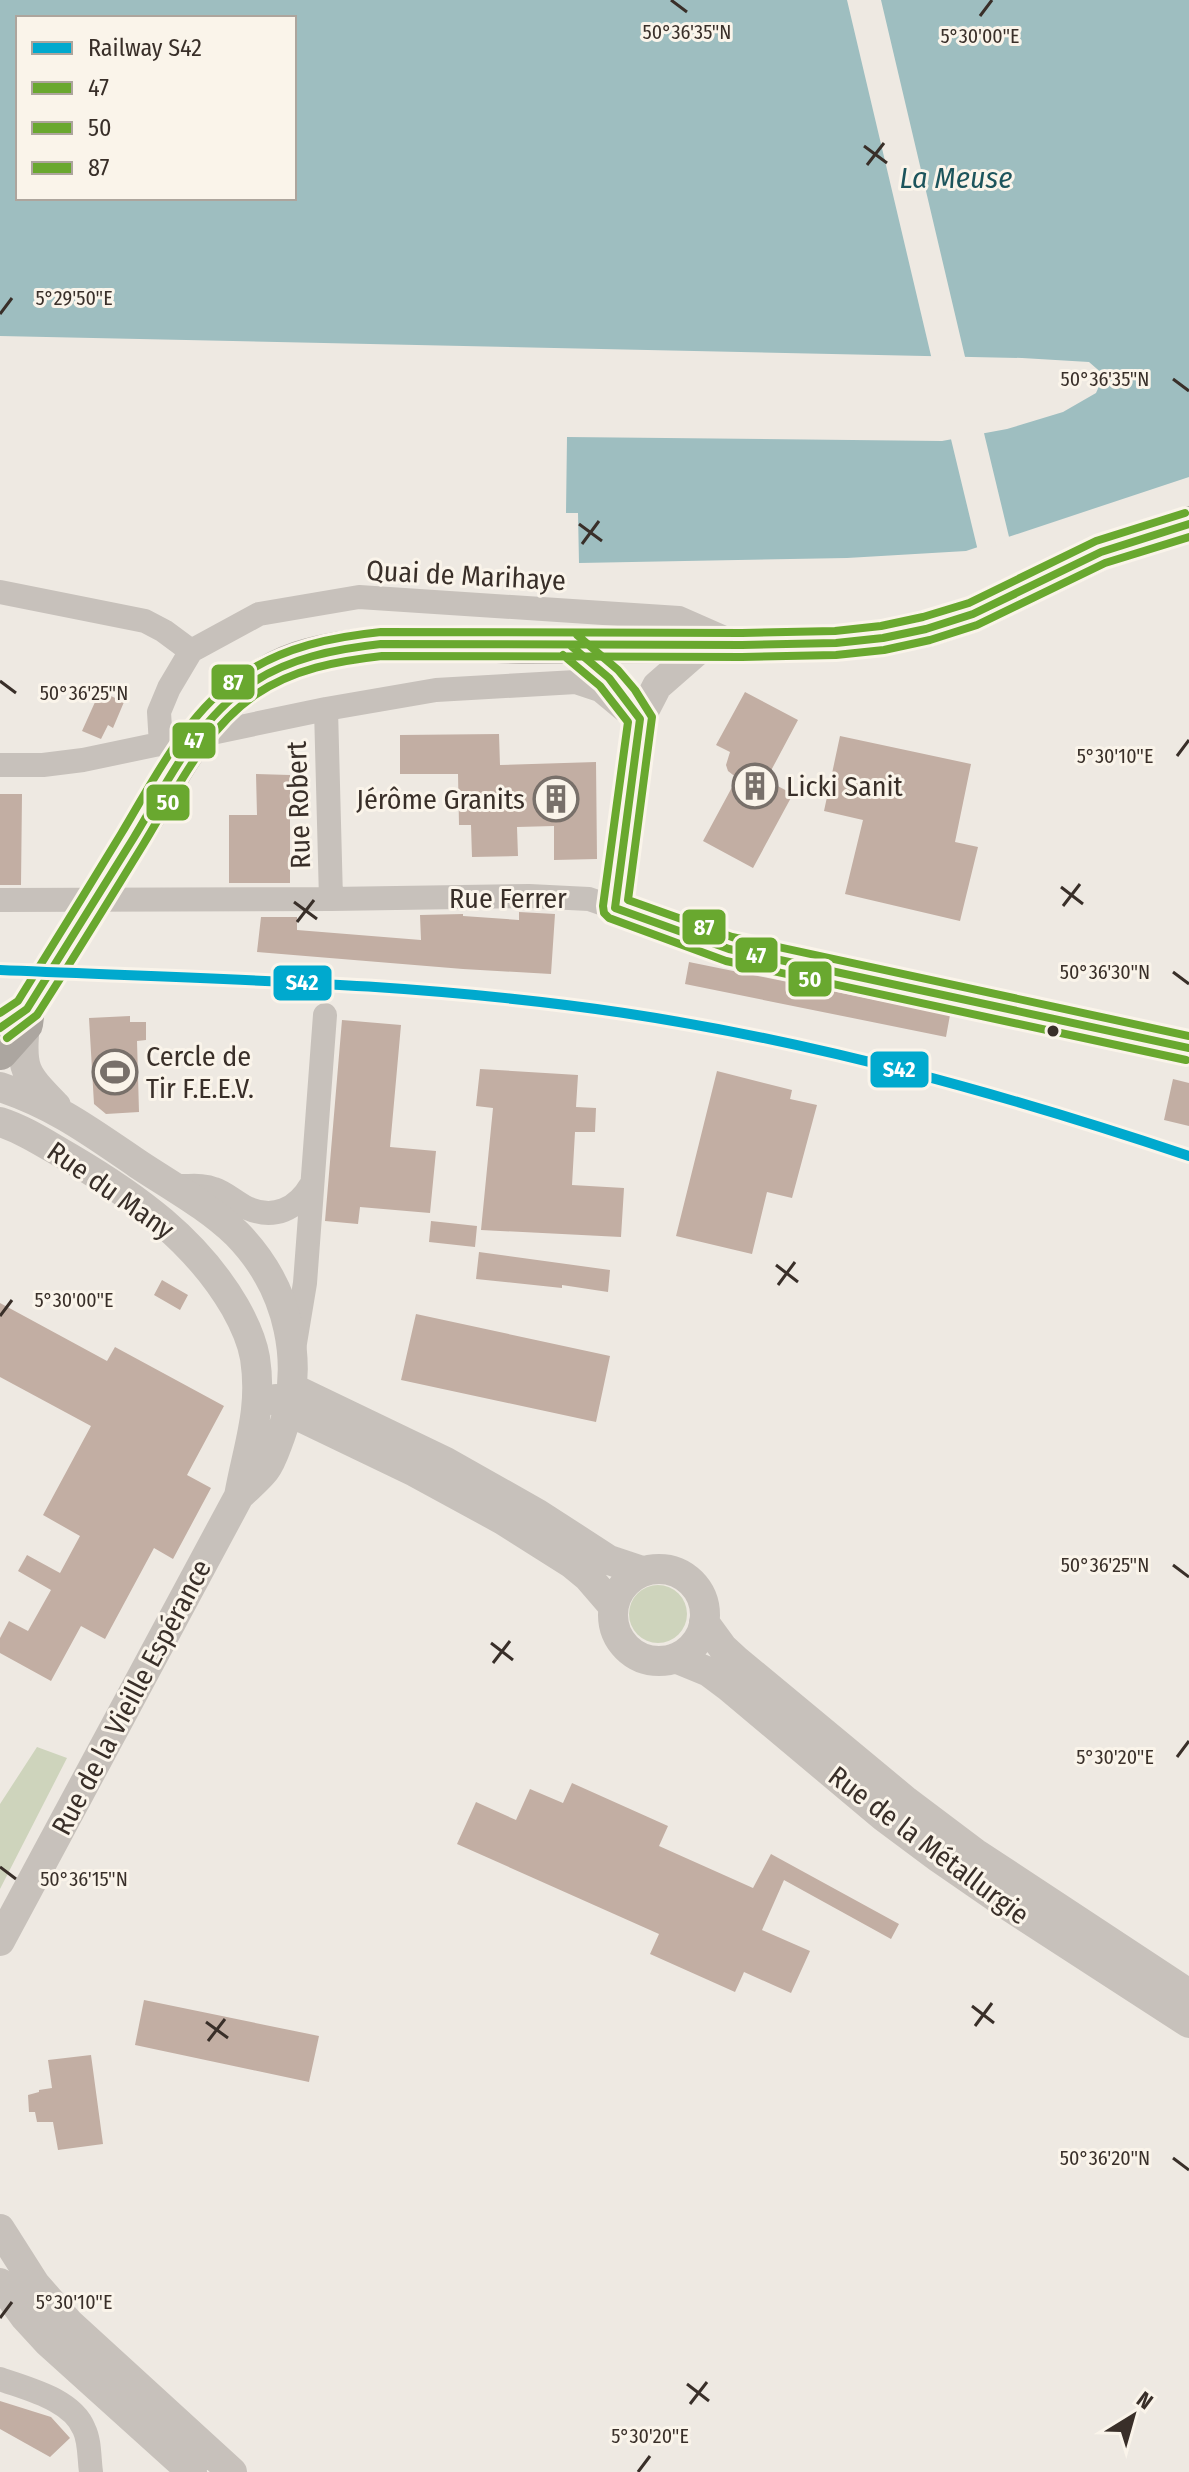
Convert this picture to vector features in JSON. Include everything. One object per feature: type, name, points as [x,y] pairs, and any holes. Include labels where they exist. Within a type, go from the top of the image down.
[{"type":"main road","points":[[0,1052],[17,1020],[175,770],[210,720],[231,698],[250,685],[305,656],[381,644],[742,645],[836,643],[883,638],[926,629],[991,606],[1101,552],[1189,524]]},
{"type":"street","points":[[0,592],[145,621],[191,651],[159,712],[161,745]]},
{"type":"street","name":"Quai de Marihaye","points":[[191,651],[259,614],[359,597],[679,618],[742,645]]},
{"type":"street","points":[[615,908],[640,719],[657,686],[705,644]]},
{"type":"street","points":[[570,645],[613,681],[640,719]]},
{"type":"street","points":[[0,765],[61,764],[326,709],[436,690],[568,682],[593,686],[640,719]]},
{"type":"street","name":"Rue Robert","points":[[326,709],[331,899]]},
{"type":"street","name":"Rue Ferrer","points":[[0,900],[541,896],[589,899],[729,949],[1189,1048]]},
{"type":"street","name":"Rue de la Vieille Espérance","points":[[239,1496],[266,1469],[290,1400],[293,1355],[305,1283],[325,1015]]},
{"type":"street","points":[[17,1020],[23,1063],[33,1082],[64,1113]]},
{"type":"street","points":[[0,1087],[64,1113]]},
{"type":"street","name":"Rue du Many","points":[[64,1113],[222,1221],[255,1255],[280,1301],[291,1335],[293,1355]]},
{"type":"street","name":"Rue du Many","points":[[0,1122],[40,1140],[112,1183],[176,1233],[213,1274],[228,1297],[249,1336],[255,1357]]},
{"type":"street","points":[[170,1185],[213,1188],[246,1207],[275,1213],[292,1208],[311,1185]]},
{"type":"street","points":[[255,1357],[270,1372],[277,1401],[290,1400]]},
{"type":"street","name":"Rue de la Vieille Espérance","points":[[0,1941],[239,1496],[258,1403],[255,1357]]},
{"type":"street","name":"Rue de la Métallurgie","points":[[290,1400],[446,1462],[538,1514],[609,1560],[642,1571],[656,1568],[682,1575],[693,1583],[705,1608],[704,1622],[723,1648],[906,1801],[1005,1874],[1189,1994]]},
{"type":"street","name":"Rue de la Métallurgie","points":[[290,1400],[503,1520],[571,1563],[613,1606],[612,1620],[616,1634],[635,1654],[648,1660],[675,1658],[709,1672],[884,1817],[973,1883],[1189,2023]]},
{"type":"street","points":[[613,1606],[623,1585],[642,1571]]},
{"type":"street","points":[[675,1658],[695,1644],[704,1622]]},
{"type":"street","points":[[0,2229],[35,2284],[69,2323],[232,2472]]},
{"type":"street","points":[[0,2283],[48,2342],[192,2472]]},
{"type":"street","points":[[48,2342],[75,2348],[94,2345]]},
{"type":"street","points":[[94,2345],[91,2358],[93,2367],[107,2395]]},
{"type":"street","points":[[0,2379],[64,2406],[84,2427],[91,2472]]},
{"type":"green space","points":[[658,1585],[679,1593],[687,1614],[679,1635],[658,1643],[637,1635],[629,1614],[637,1593]]},
{"type":"green space","points":[[37,1747],[67,1758],[0,1889],[0,1804]]},
{"type":"water","name":"La Meuse","points":[[0,0],[1189,0],[1189,477],[966,551],[847,558],[579,563],[578,513],[566,513],[567,437],[942,441],[1007,429],[1063,412],[1096,393],[1104,375],[1089,362],[0,336]]},
{"type":"pier","points":[[847,0],[881,0],[966,361],[932,360]]},
{"type":"pier","points":[[983,429],[1010,541],[978,551],[950,435]]},
{"type":"building","points":[[100,691],[124,702],[113,728],[108,725],[101,739],[82,731]]},
{"type":"building","name":"Licki Sanit","points":[[745,692],[798,720],[766,780],[793,794],[753,868],[703,841],[737,778],[726,765],[730,752],[716,745]]},
{"type":"building","points":[[499,734],[500,765],[596,762],[597,859],[554,860],[554,826],[517,827],[518,856],[472,857],[471,825],[459,825],[458,774],[400,774],[400,735]]},
{"type":"building","points":[[840,736],[971,764],[955,842],[978,847],[960,921],[845,894],[863,820],[824,811]]},
{"type":"building","points":[[256,774],[290,775],[290,883],[229,883],[229,815],[257,815]]},
{"type":"building","points":[[0,794],[22,794],[21,885],[0,885]]},
{"type":"building","points":[[519,912],[555,914],[551,974],[257,952],[261,917],[297,917],[297,930],[421,940],[420,915],[463,914],[519,920]]},
{"type":"building","points":[[689,962],[950,1015],[946,1037],[685,984]]},
{"type":"building","name":"Cercle de Tir F.E.E.V.","points":[[130,1016],[130,1022],[146,1022],[146,1040],[137,1041],[139,1112],[106,1114],[94,1104],[89,1018]]},
{"type":"building","points":[[342,1020],[401,1025],[390,1147],[436,1151],[430,1213],[360,1207],[358,1224],[325,1221]]},
{"type":"building","points":[[480,1069],[578,1075],[576,1107],[596,1108],[595,1132],[575,1132],[572,1185],[624,1188],[621,1237],[481,1230],[493,1108],[476,1106]]},
{"type":"building","points":[[717,1071],[792,1090],[790,1099],[817,1105],[792,1198],[767,1192],[752,1254],[676,1236]]},
{"type":"building","points":[[1173,1079],[1189,1083],[1189,1126],[1164,1120]]},
{"type":"building","points":[[431,1221],[477,1226],[475,1247],[429,1242]]},
{"type":"building","points":[[479,1252],[610,1270],[608,1292],[562,1285],[562,1288],[476,1279]]},
{"type":"building","points":[[162,1280],[188,1295],[180,1310],[154,1295]]},
{"type":"building","points":[[0,1303],[107,1361],[115,1347],[224,1406],[187,1475],[211,1488],[173,1559],[154,1548],[105,1639],[81,1626],[51,1681],[0,1653],[0,1638],[9,1621],[28,1631],[51,1590],[18,1571],[27,1555],[60,1573],[80,1536],[43,1515],[91,1426],[0,1377]]},
{"type":"building","points":[[416,1314],[610,1356],[596,1422],[401,1380]]},
{"type":"building","points":[[572,1783],[668,1826],[659,1846],[753,1888],[771,1854],[899,1924],[891,1939],[784,1880],[762,1930],[810,1951],[791,1993],[744,1972],[735,1992],[650,1954],[659,1934],[457,1844],[476,1802],[516,1820],[530,1789],[563,1803]]},
{"type":"building","points":[[144,2000],[319,2036],[309,2082],[135,2045]]},
{"type":"building","points":[[91,2055],[103,2144],[58,2150],[53,2122],[37,2122],[35,2112],[29,2112],[28,2095],[52,2088],[48,2060]]},
{"type":"building","points":[[0,2401],[51,2417],[70,2438],[50,2457],[0,2429]]},
{"type":"rail line","name":"S42","points":[[0,970],[391,988],[624,1013],[768,1039],[910,1072],[1189,1156]]},
{"type":"transit line","name":"87","points":[[0,1013],[18,1001],[159,769],[188,727],[222,690],[275,657],[327,640],[381,632],[742,633],[835,631],[881,626],[969,603],[1096,541],[1185,513]]},
{"type":"transit line","name":"47","points":[[0,1028],[27,1009],[197,736],[230,700],[249,685],[296,661],[381,644],[742,645],[836,643],[883,638],[973,614],[1101,552],[1189,524]]},
{"type":"transit line","name":"50","points":[[7,1038],[37,1015],[205,745],[220,726],[255,695],[285,679],[332,664],[382,656],[742,657],[836,655],[884,650],[977,625],[1105,563],[1189,537]]},
{"type":"transit line","name":"87","points":[[577,635],[618,670],[652,717],[628,900],[732,937],[1189,1036]]},
{"type":"transit line","name":"47","points":[[570,645],[609,678],[640,719],[615,908],[729,949],[1189,1048]]},
{"type":"transit line","name":"50","points":[[563,655],[600,686],[628,722],[603,906],[609,918],[726,961],[1186,1060]]},
{"type":"place","name":"Licki Sanit","points":[[755,786]]},
{"type":"place","name":"Jérôme Granits","points":[[556,799]]},
{"type":"place","name":"Cercle de Tir F.E.E.V.","points":[[115,1072]]}]
